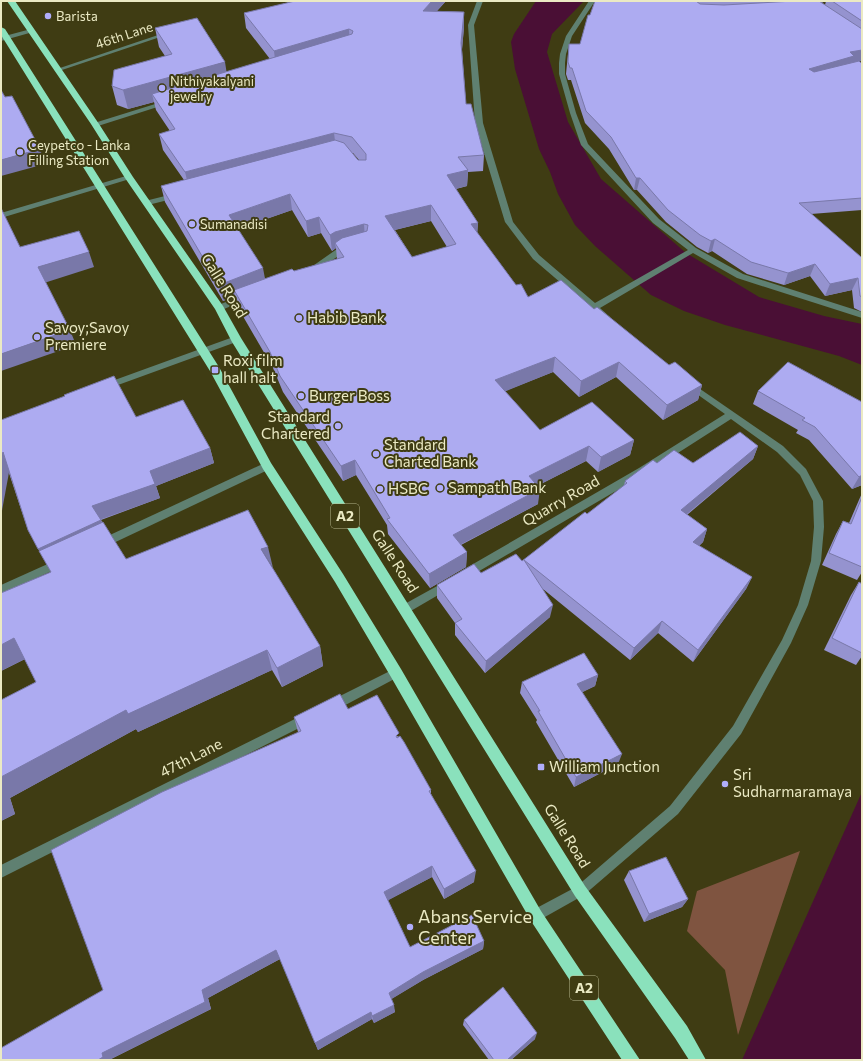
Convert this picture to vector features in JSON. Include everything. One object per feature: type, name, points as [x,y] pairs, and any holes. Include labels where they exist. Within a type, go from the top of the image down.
[{"type":"highway","name":"Galle Road","points":[[11,1],[95,124],[129,178],[148,202],[219,308],[236,339],[580,891],[680,1032],[698,1060]]},
{"type":"highway","name":"A2","points":[[3,35],[203,350],[267,466],[339,578],[396,673],[536,916],[632,1060]]},
{"type":"street","points":[[480,1],[471,25],[479,122],[509,222],[536,257],[613,322]]},
{"type":"street","points":[[592,1],[569,36],[563,54],[562,63],[562,74],[573,113],[585,145],[656,221],[694,250],[740,276],[771,288],[862,315]]},
{"type":"street","name":"46th Lane","points":[[57,70],[179,29]]},
{"type":"street","points":[[3,35],[31,31]]},
{"type":"street","points":[[95,124],[177,100]]},
{"type":"street","points":[[1,216],[129,178]]},
{"type":"street","points":[[148,202],[185,193]]},
{"type":"street","points":[[306,273],[340,251],[358,246]]},
{"type":"street","points":[[595,307],[694,250]]},
{"type":"street","points":[[219,308],[255,293]]},
{"type":"street","points":[[98,389],[236,339]]},
{"type":"street","points":[[536,916],[580,891],[674,810],[737,730],[786,643],[803,606],[816,561],[819,527],[818,501],[803,472],[780,449],[680,377]]},
{"type":"street","name":"Quarry Road","points":[[405,609],[642,471],[731,415]]},
{"type":"street","points":[[94,547],[267,466]]},
{"type":"street","points":[[1,590],[73,557]]},
{"type":"street","name":"47th Lane","points":[[1,872],[396,673]]},
{"type":"shaded area","points":[[536,1],[584,1],[552,34],[547,52],[568,122],[601,179],[686,253],[759,297],[824,316],[862,324],[862,365],[839,356],[725,325],[684,311],[651,295],[595,246],[575,225],[558,194],[539,149],[515,69],[511,42],[514,34]]},
{"type":"shaded area","points":[[862,792],[862,1058],[861,1060],[742,1060]]},
{"type":"shaded area","points":[[800,851],[738,1035],[725,970],[687,931],[697,891]]},
{"type":"building","points":[[295,1],[432,1],[423,11],[464,12],[461,43],[466,104],[471,104],[484,155],[458,157],[468,170],[447,175],[478,223],[471,224],[516,285],[521,284],[528,297],[561,280],[594,309],[597,307],[669,365],[675,362],[702,385],[667,405],[619,362],[581,381],[555,357],[495,380],[540,430],[592,402],[634,440],[601,457],[589,446],[529,476],[540,489],[453,535],[467,552],[429,574],[387,519],[390,518],[355,460],[341,466],[280,376],[270,352],[234,290],[292,269],[294,271],[344,257],[335,243],[342,238],[367,231],[368,225],[364,224],[335,232],[330,235],[319,217],[306,221],[290,194],[229,215],[263,268],[219,285],[161,186],[335,140],[344,143],[358,160],[366,160],[366,154],[352,137],[334,133],[185,172],[159,134],[175,129],[152,94],[352,34],[353,31],[349,29],[274,51],[244,13]],"holes":[[[431,205],[456,244],[412,257],[385,216]]]},
{"type":"building","points":[[595,1],[696,1],[700,4],[724,5],[819,1],[862,29],[862,50],[850,52],[854,56],[809,69],[814,72],[859,61],[862,64],[862,198],[799,203],[861,257],[862,256],[862,297],[860,296],[858,278],[830,284],[815,264],[788,273],[751,262],[715,239],[711,241],[700,235],[668,210],[640,178],[636,178],[611,137],[586,111],[572,68],[570,68],[568,62],[569,44],[580,44],[588,15],[590,15]]},
{"type":"building","points":[[832,1],[862,1],[862,21]]},
{"type":"building","points":[[197,18],[225,62],[123,90],[112,86],[114,70],[172,54],[155,28]]},
{"type":"building","points":[[1,90],[5,97],[12,96],[40,149],[1,160]]},
{"type":"building","points":[[1,208],[20,247],[79,231],[89,252],[38,267],[70,330],[1,354]]},
{"type":"building","points":[[788,362],[862,402],[862,475],[859,477],[815,427],[802,420],[805,418],[758,391]]},
{"type":"building","points":[[114,376],[136,417],[183,400],[210,448],[150,471],[155,484],[92,506],[101,520],[38,549],[28,530],[3,452],[1,460],[1,420]]},
{"type":"building","points":[[740,432],[758,446],[681,510],[707,529],[693,542],[752,577],[698,650],[662,621],[634,648],[524,560],[553,605],[486,661],[455,623],[462,619],[437,585],[474,564],[481,573],[516,554],[522,561],[585,512],[587,514],[627,483],[625,481],[653,460],[657,463],[674,450],[693,463]]},
{"type":"building","points":[[862,497],[862,567],[829,553],[843,521],[851,524]]},
{"type":"building","points":[[248,510],[268,547],[261,549],[320,646],[277,668],[267,650],[128,714],[126,710],[1,777],[1,700],[36,682],[14,638],[1,645],[1,593],[51,572],[39,551],[103,522],[126,559]]},
{"type":"building","points":[[859,582],[862,584],[862,653],[832,638]]},
{"type":"building","points":[[584,653],[598,675],[577,684],[622,754],[576,777],[538,711],[540,711],[522,682]]},
{"type":"building","points":[[340,694],[348,709],[377,695],[399,733],[396,736],[397,738],[400,736],[404,742],[431,790],[429,791],[476,871],[444,889],[432,866],[384,892],[410,947],[472,915],[484,941],[423,972],[389,993],[394,1005],[372,1016],[371,1012],[315,1043],[276,950],[202,990],[205,1002],[102,1053],[103,1057],[98,1060],[1,1060],[1,1048],[103,990],[51,850],[162,792],[301,731],[294,717]]},
{"type":"building","points":[[666,857],[688,899],[649,914],[629,871]]},
{"type":"building","points":[[503,987],[537,1033],[507,1060],[494,1060],[464,1020]]},
{"type":"place","name":"Barista","points":[[48,16]]},
{"type":"place","name":"Nithiyakalyani jewelry","points":[[162,88]]},
{"type":"place","name":"Ceypetco - Lanka Filling Station","points":[[20,152]]},
{"type":"place","name":"Sumanadisi","points":[[192,224]]},
{"type":"place","name":"Habib Bank","points":[[299,318]]},
{"type":"place","name":"Savoy;Savoy Premiere","points":[[37,337]]},
{"type":"place","name":"Roxi film hall halt","points":[[215,370]]},
{"type":"place","name":"Burger Boss","points":[[301,396]]},
{"type":"place","name":"Standard Chartered","points":[[338,426]]},
{"type":"place","name":"Standard Charted Bank","points":[[376,454]]},
{"type":"place","name":"Sampath Bank","points":[[440,488]]},
{"type":"place","name":"HSBC","points":[[380,489]]},
{"type":"place","name":"William Junction","points":[[541,767]]},
{"type":"place","name":"Sri Sudharmaramaya","points":[[725,784]]},
{"type":"place","name":"Abans Service Center","points":[[410,927]]}]
